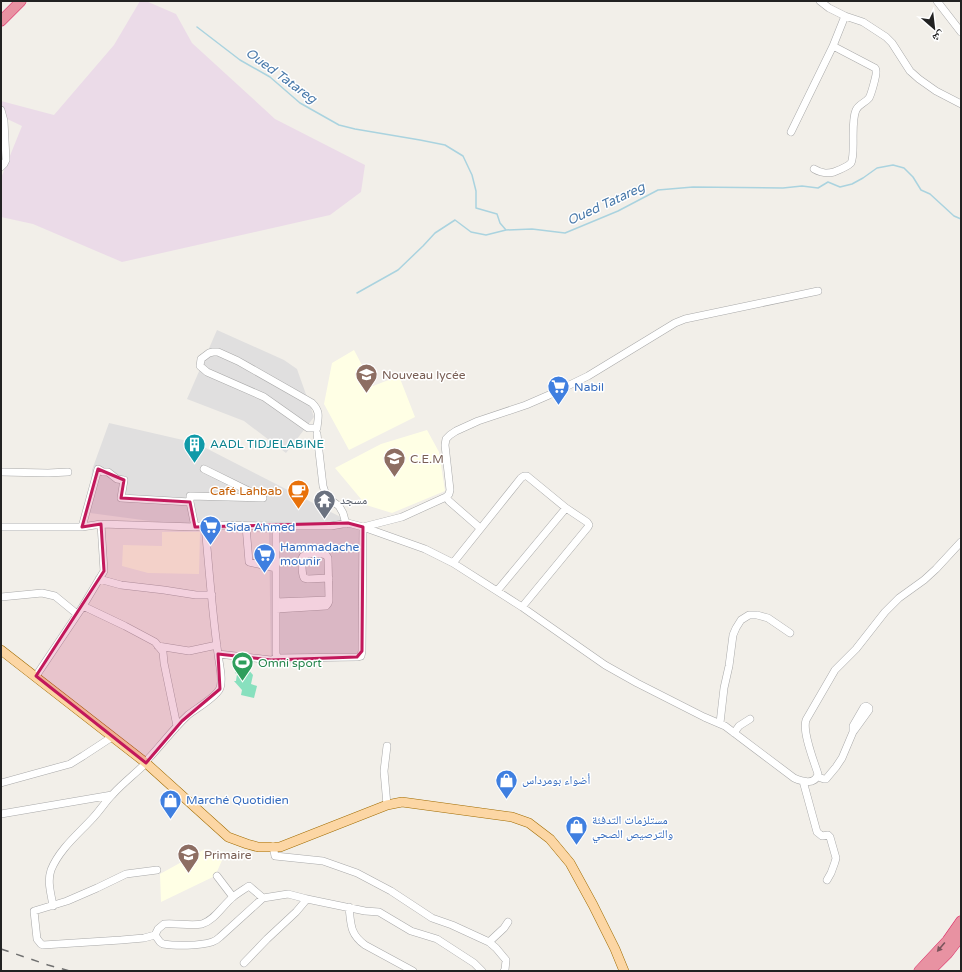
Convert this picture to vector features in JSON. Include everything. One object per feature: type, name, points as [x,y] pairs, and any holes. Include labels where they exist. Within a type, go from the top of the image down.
[{"type":"highway","points":[[1,13],[12,1]]},
{"type":"highway","points":[[1,21],[21,1]]},
{"type":"highway","points":[[919,971],[947,941],[961,922]]},
{"type":"highway","points":[[930,971],[948,953],[961,936]]},
{"type":"main road","points":[[1,650],[146,763],[209,824],[228,837],[247,844],[258,847],[280,847],[387,804],[402,802],[512,817],[529,823],[550,839],[570,863],[615,949],[624,971]]},
{"type":"street","points":[[820,1],[829,8],[845,16],[863,22],[886,36],[910,71],[919,80],[961,104]]},
{"type":"street","points":[[937,1],[961,32]]},
{"type":"street","points":[[791,132],[833,46],[845,16]]},
{"type":"street","points":[[814,169],[825,173],[834,172],[847,166],[852,161],[853,120],[858,106],[869,97],[876,71],[875,68],[833,46]]},
{"type":"street","points":[[1,110],[4,121],[6,160],[1,167]]},
{"type":"street","points":[[363,527],[402,517],[446,497],[449,494],[450,490],[445,445],[446,439],[456,430],[526,405],[549,395],[588,376],[675,323],[685,319],[818,291]]},
{"type":"street","points":[[317,431],[308,428],[264,397],[207,372],[200,366],[201,359],[209,354],[218,352],[238,361],[312,404],[317,409],[317,431],[323,486],[326,495],[340,506],[346,524]]},
{"type":"street","points":[[82,527],[98,469],[108,472],[117,479],[124,480],[121,498],[190,502]]},
{"type":"street","points":[[195,527],[190,496],[263,498],[204,469]]},
{"type":"street","points":[[1,472],[68,472]]},
{"type":"street","points":[[453,563],[521,478],[527,476],[566,508],[589,524],[522,607]]},
{"type":"street","points":[[446,497],[480,528]]},
{"type":"street","points":[[497,591],[566,508]]},
{"type":"street","points":[[1,527],[82,527],[101,524],[195,527],[205,525],[331,526],[348,523],[363,527],[425,549],[453,563],[522,607],[605,665],[704,717],[720,723],[794,778],[803,781],[812,781],[818,777]]},
{"type":"street","points":[[36,676],[83,606],[104,571],[101,524]]},
{"type":"street","points":[[53,906],[49,880],[57,859],[66,846],[92,819],[112,795],[146,763],[177,726],[220,689],[221,672],[205,525]]},
{"type":"street","points":[[246,526],[249,562],[276,568]]},
{"type":"street","points":[[276,526],[276,654],[278,658]]},
{"type":"street","points":[[218,654],[271,660],[278,658],[357,658],[361,656],[363,527]]},
{"type":"street","points":[[818,777],[805,725],[806,720],[829,678],[856,649],[885,612],[899,598],[924,580],[936,569],[961,542]]},
{"type":"street","points":[[276,610],[326,606],[328,604],[329,600],[329,578],[328,558],[326,555],[322,554],[306,554],[302,559],[302,575],[304,578],[329,578]]},
{"type":"street","points":[[99,579],[121,585],[196,595],[212,595]]},
{"type":"street","points":[[1,597],[42,593],[55,596],[77,614]]},
{"type":"street","points":[[276,602],[329,600]]},
{"type":"street","points":[[83,606],[154,642],[163,652],[177,726]]},
{"type":"street","points":[[720,723],[733,635],[741,620],[749,615],[762,616],[768,618],[790,633]]},
{"type":"street","points":[[158,646],[189,651],[217,645]]},
{"type":"street","points":[[734,733],[739,726],[750,719]]},
{"type":"street","points":[[818,777],[825,779],[836,767],[842,758],[853,732]]},
{"type":"street","points":[[1,783],[70,764],[112,737]]},
{"type":"street","points":[[387,746],[384,771],[387,804]]},
{"type":"street","points":[[803,781],[817,832],[822,836],[830,836],[835,862],[828,880]]},
{"type":"street","points":[[1,814],[112,795]]},
{"type":"street","points":[[273,846],[275,856],[323,861],[357,873],[391,891],[432,918],[452,925],[489,942],[506,960],[504,971]]},
{"type":"street","points":[[157,870],[126,874],[67,901],[34,911],[38,939],[41,944],[144,938],[155,935],[158,929],[164,924],[203,924],[212,919],[233,897],[249,886],[263,898]]},
{"type":"street","points":[[217,876],[233,897]]},
{"type":"street","points":[[155,935],[163,944],[207,944],[214,941],[263,898],[288,894],[365,911],[379,912],[410,931],[437,939],[474,963],[482,971]]},
{"type":"street","points":[[244,963],[296,912],[307,899]]},
{"type":"street","points":[[349,907],[351,928],[358,940],[413,971]]},
{"type":"street","points":[[489,942],[504,928],[508,922]]},
{"type":"highlighted area","points":[[98,469],[124,480],[121,498],[190,502],[195,527],[348,523],[363,527],[362,651],[357,657],[271,660],[218,654],[220,689],[182,721],[146,763],[36,676],[104,571],[101,524],[82,527]]},
{"type":"shaded area","points":[[140,1],[146,1],[176,14],[192,43],[275,119],[365,165],[361,192],[330,215],[122,262],[33,224],[1,217],[1,178],[22,126],[1,116],[1,101],[54,115],[114,45]]},
{"type":"shaded area","points":[[217,330],[284,360],[297,369],[314,417],[286,453],[244,421],[187,399]]},
{"type":"shaded area","name":"Nouveau lycée","points":[[354,350],[373,386],[399,376],[415,417],[349,450],[324,404],[332,363]]},
{"type":"shaded area","points":[[109,423],[196,443],[366,530],[364,660],[271,664],[269,533],[195,527],[90,513],[92,470]]},
{"type":"shaded area","name":"C.E.M","points":[[427,430],[439,452],[445,491],[392,513],[366,505],[335,468],[381,444]]},
{"type":"shaded area","points":[[162,532],[200,532],[199,574],[148,573],[122,566],[123,545],[162,546]]},
{"type":"shaded area","name":"Primaire","points":[[205,849],[209,856],[222,851],[224,856],[215,876],[161,902],[160,874]]},
{"type":"green space","name":"Omni sport","points":[[237,666],[247,668],[253,675],[251,684],[257,686],[254,698],[241,695],[242,690],[234,681],[236,681],[237,674],[235,673]]},
{"type":"waterway","name":"Oued Tatareg","points":[[197,27],[240,60],[270,77],[300,103],[339,125],[445,145],[463,156],[472,175],[476,191],[476,208],[497,214],[500,223],[506,230],[532,229],[565,233],[618,211],[658,190],[693,187],[783,188],[802,186],[818,188],[828,182],[840,187],[852,184],[877,168],[893,165],[904,168],[913,177],[921,190],[930,194],[954,216],[961,219]]},
{"type":"waterway","points":[[357,293],[398,270],[435,233],[455,220],[471,232],[486,235],[506,230]]},
{"type":"railway","points":[[1,949],[70,971]]},
{"type":"place","name":"Nouveau lycée","points":[[366,394]]},
{"type":"place","name":"Nabil","points":[[559,406]]},
{"type":"place","name":"AADL TIDJELABINE","points":[[195,464]]},
{"type":"place","name":"C.E.M","points":[[394,478]]},
{"type":"place","name":"Café Lahbab","points":[[298,510]]},
{"type":"place","name":"مسجد","points":[[324,520]]},
{"type":"place","name":"Sida Ahmed","points":[[211,546]]},
{"type":"place","name":"Hammadache mounir","points":[[265,574]]},
{"type":"place","name":"Omni sport","points":[[243,682]]},
{"type":"place","name":"أضواء بومرداس","points":[[507,800]]},
{"type":"place","name":"Marché Quotidien","points":[[171,820]]},
{"type":"place","name":"مستلزمات التدفئة والترصيص الصحي","points":[[577,846]]},
{"type":"place","name":"Primaire","points":[[188,874]]}]
